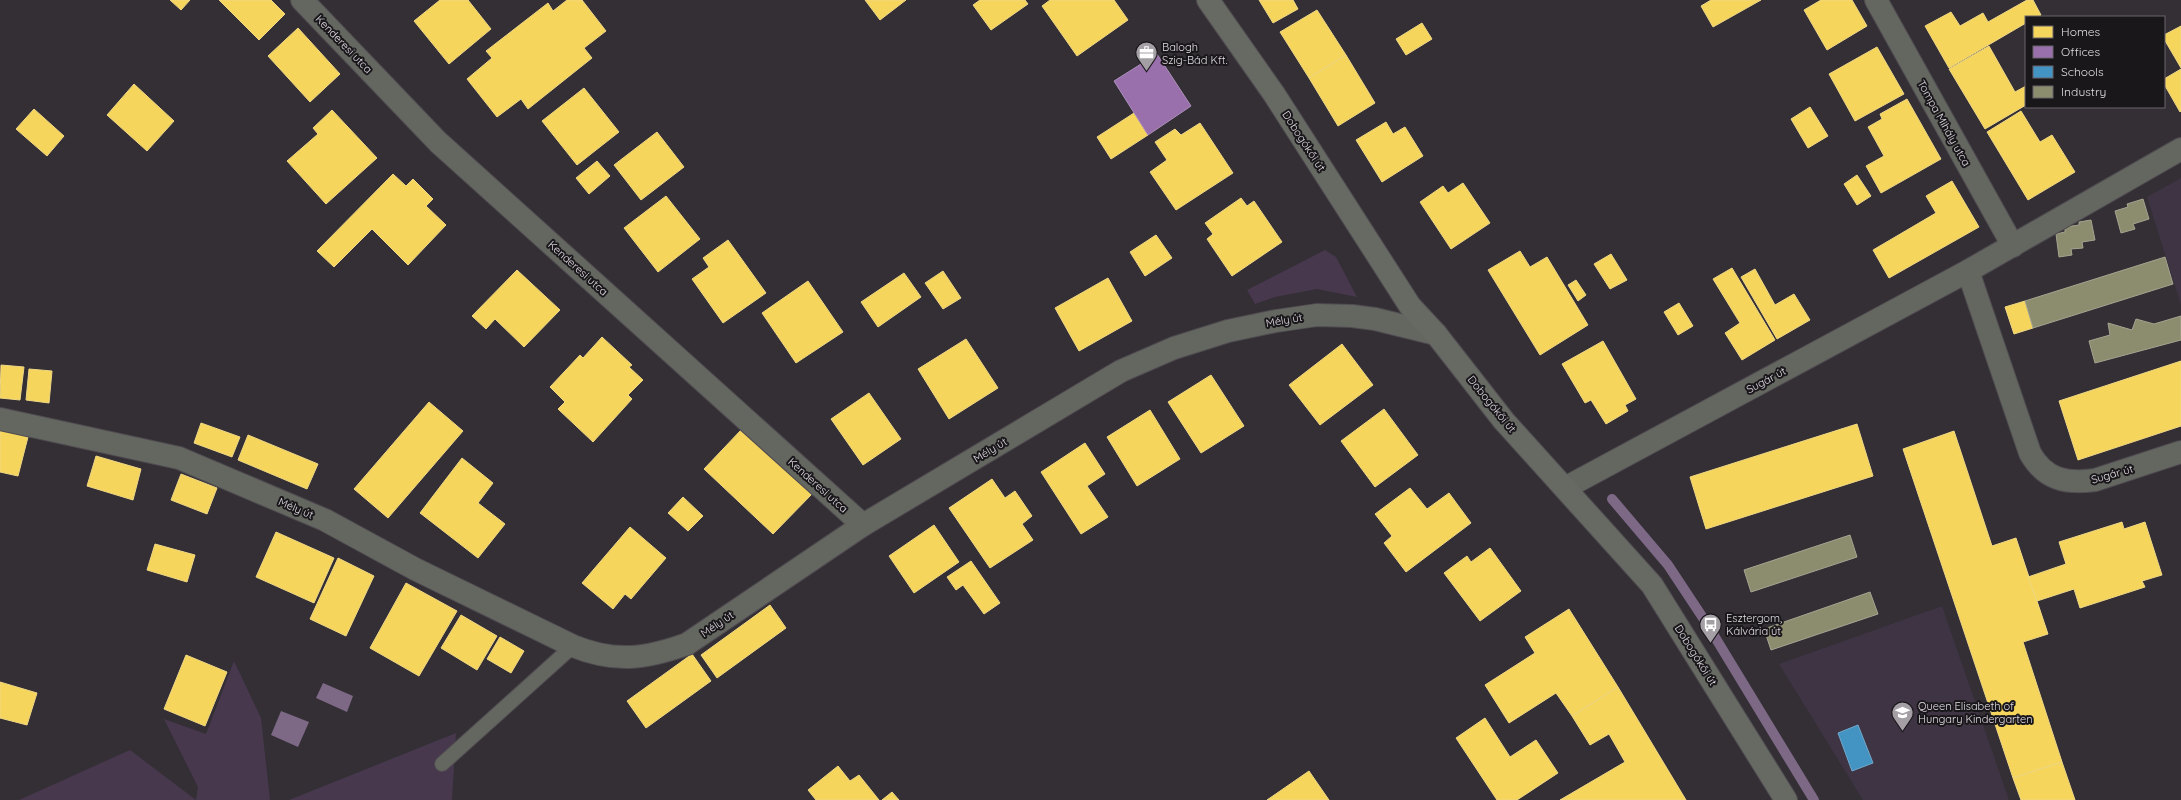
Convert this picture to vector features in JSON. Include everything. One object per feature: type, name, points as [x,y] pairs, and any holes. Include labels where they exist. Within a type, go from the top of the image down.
[{"type":"main road","name":"Dobogókői út","points":[[1208,0],[1274,94],[1410,306],[1436,334],[1504,421],[1652,585],[1786,800]]},
{"type":"street","name":"Kenderesi utca","points":[[302,0],[438,142],[863,525]]},
{"type":"street","name":"Tompa Mihály utca","points":[[1876,0],[2013,246]]},
{"type":"street","name":"Sugár út","points":[[1565,488],[1968,271],[2181,149]]},
{"type":"street","name":"Sugár út","points":[[1968,271],[2030,453],[2043,470],[2060,480],[2083,482],[2095,480],[2181,452]]},
{"type":"street","name":"Mély út","points":[[0,419],[180,458],[325,520],[415,569],[573,646],[594,655],[615,658],[639,657],[665,652],[687,644],[863,525],[1121,371],[1174,348],[1228,331],[1276,320],[1317,314],[1375,319],[1436,334]]},
{"type":"lane","points":[[442,764],[573,646]]},
{"type":"shaded area","points":[[2181,178],[2181,305],[2147,197]]},
{"type":"shaded area","points":[[1325,250],[1336,257],[1357,297],[1317,289],[1275,297],[1255,304],[1247,290]]},
{"type":"shaded area","name":"Queen Elisabeth of Hungary Kindergarten","points":[[1942,606],[2009,800],[1863,800],[1779,664]]},
{"type":"shaded area","points":[[234,661],[261,718],[270,800],[196,800],[198,787],[164,719],[206,734]]},
{"type":"shaded area","points":[[323,683],[353,696],[347,712],[316,698]]},
{"type":"shaded area","points":[[281,711],[309,722],[298,747],[271,735]]},
{"type":"shaded area","points":[[456,733],[452,800],[289,800]]},
{"type":"shaded area","points":[[130,750],[196,800],[19,800]]},
{"type":"building: Homes","points":[[170,0],[190,0],[181,10]]},
{"type":"building: Homes","points":[[219,0],[271,0],[285,14],[259,40]]},
{"type":"building: Homes","points":[[440,0],[468,0],[491,29],[449,64],[414,21]]},
{"type":"building: Homes","points":[[567,0],[582,0],[606,31],[584,48],[592,58],[528,109],[521,99],[497,117],[467,79],[492,58],[486,51],[548,3],[553,11]]},
{"type":"building: Homes","points":[[865,0],[906,0],[880,20]]},
{"type":"building: Homes","points":[[980,0],[1025,0],[1028,4],[991,30],[973,5]]},
{"type":"building: Homes","points":[[1050,0],[1114,0],[1128,20],[1077,56],[1042,6]]},
{"type":"building: Homes","points":[[1259,0],[1293,0],[1298,9],[1273,23]]},
{"type":"building: Homes","points":[[1711,0],[1761,0],[1713,27],[1701,6]]},
{"type":"building: Homes","points":[[1821,0],[1852,0],[1867,26],[1827,50],[1804,10]]},
{"type":"building: Homes","points":[[2027,0],[2033,0],[2041,15],[2025,16],[2025,24],[1949,68],[1925,26],[1951,12],[1960,26],[1983,13],[1988,22]]},
{"type":"building: Homes","points":[[1317,10],[1346,55],[1309,78],[1280,32]]},
{"type":"building: Homes","points":[[1422,23],[1432,39],[1406,55],[1396,39]]},
{"type":"building: Homes","points":[[2181,26],[2181,68],[2165,41],[2165,34]]},
{"type":"building: Homes","points":[[298,28],[340,74],[310,102],[268,56]]},
{"type":"building: Homes","points":[[1989,46],[2015,92],[2025,87],[2025,106],[1985,129],[1949,69]]},
{"type":"building: Homes","points":[[1877,47],[1904,94],[1855,121],[1829,74]]},
{"type":"building: Homes","points":[[1346,55],[1375,103],[1338,126],[1309,78]]},
{"type":"building: Homes","points":[[2181,69],[2180,112],[2165,86],[2165,78]]},
{"type":"building: Homes","points":[[134,84],[174,121],[147,151],[107,115]]},
{"type":"building: Homes","points":[[584,88],[619,132],[577,165],[542,121]]},
{"type":"building: Homes","points":[[1907,99],[1941,159],[1881,193],[1866,166],[1884,156],[1868,127],[1882,119],[1880,114]]},
{"type":"building: Homes","points":[[1810,107],[1828,136],[1808,148],[1791,119]]},
{"type":"building: Homes","points":[[34,109],[64,136],[47,156],[16,129]]},
{"type":"building: Homes","points":[[332,110],[377,158],[326,204],[287,161],[318,134],[313,128]]},
{"type":"building: Homes","points":[[2021,111],[2040,142],[2052,135],[2075,172],[2028,200],[1987,132]]},
{"type":"building: Homes","points":[[1134,113],[1148,135],[1111,159],[1097,137]]},
{"type":"building: Homes","points":[[1386,122],[1393,134],[1405,127],[1423,156],[1382,182],[1356,140]]},
{"type":"building: Homes","points":[[1200,123],[1233,173],[1176,210],[1150,172],[1167,160],[1155,142],[1175,129],[1181,135]]},
{"type":"building: Homes","points":[[657,132],[684,167],[641,200],[614,165]]},
{"type":"building: Homes","points":[[597,161],[610,176],[589,194],[576,178]]},
{"type":"building: Homes","points":[[393,174],[406,186],[413,179],[433,199],[426,206],[446,225],[408,265],[372,229],[334,267],[317,251]]},
{"type":"building: Homes","points":[[1857,175],[1871,196],[1857,205],[1844,184]]},
{"type":"building: Homes","points":[[1952,181],[1979,227],[1889,278],[1873,250],[1936,213],[1926,196]]},
{"type":"building: Homes","points":[[1463,183],[1490,223],[1451,249],[1420,202],[1443,186],[1448,193]]},
{"type":"building: Homes","points":[[666,196],[700,239],[658,272],[624,228]]},
{"type":"building: Homes","points":[[1241,198],[1247,206],[1254,201],[1282,242],[1232,276],[1207,239],[1213,234],[1205,223]]},
{"type":"building: Homes","points":[[1156,235],[1172,258],[1145,276],[1130,252]]},
{"type":"building: Homes","points":[[728,240],[766,293],[723,323],[692,279],[709,267],[703,258]]},
{"type":"building: Homes","points":[[1520,251],[1530,267],[1547,257],[1588,325],[1540,355],[1488,270]]},
{"type":"building: Homes","points":[[1611,254],[1627,280],[1610,289],[1594,264]]},
{"type":"building: Homes","points":[[1732,268],[1775,340],[1742,360],[1725,333],[1740,323],[1713,279]]},
{"type":"building: Homes","points":[[1755,269],[1775,305],[1794,294],[1810,320],[1777,339],[1741,277]]},
{"type":"building: Homes","points":[[517,270],[560,310],[524,347],[495,319],[486,329],[472,316]]},
{"type":"building: Homes","points":[[943,271],[961,298],[943,309],[925,283]]},
{"type":"building: Homes","points":[[904,273],[921,297],[878,327],[861,302]]},
{"type":"building: Homes","points":[[1108,278],[1132,321],[1079,351],[1055,308]]},
{"type":"building: Homes","points":[[1576,280],[1586,295],[1578,301],[1568,285]]},
{"type":"building: Homes","points":[[808,281],[843,332],[796,363],[762,313]]},
{"type":"building: Homes","points":[[2025,301],[2033,328],[2014,334],[2005,307]]},
{"type":"building: Homes","points":[[1679,303],[1693,326],[1678,335],[1664,312]]},
{"type":"building: Homes","points":[[602,337],[632,365],[629,367],[643,380],[628,395],[632,399],[593,442],[558,409],[565,402],[550,387],[580,355],[583,358]]},
{"type":"building: Homes","points":[[966,339],[998,388],[949,419],[918,369]]},
{"type":"building: Homes","points":[[1603,341],[1636,399],[1625,405],[1628,411],[1606,424],[1591,400],[1585,403],[1562,364]]},
{"type":"building: Homes","points":[[1342,344],[1373,385],[1320,425],[1289,385]]},
{"type":"building: Homes","points":[[2181,361],[2181,426],[2078,460],[2059,401]]},
{"type":"building: Homes","points":[[1,365],[24,367],[20,400],[0,398]]},
{"type":"building: Homes","points":[[29,369],[52,371],[49,403],[26,400]]},
{"type":"building: Homes","points":[[1211,375],[1244,426],[1201,453],[1168,402]]},
{"type":"building: Homes","points":[[869,393],[901,439],[863,465],[831,419]]},
{"type":"building: Homes","points":[[429,402],[463,431],[388,518],[354,489]]},
{"type":"building: Homes","points":[[1384,409],[1418,455],[1375,487],[1341,441]]},
{"type":"building: Homes","points":[[1150,410],[1180,459],[1137,486],[1107,437]]},
{"type":"building: Homes","points":[[201,423],[240,437],[232,457],[194,443]]},
{"type":"building: Homes","points":[[1857,424],[1873,476],[1706,529],[1690,477]]},
{"type":"building: Homes","points":[[742,429],[812,494],[773,534],[704,469]]},
{"type":"building: Homes","points":[[0,430],[28,437],[18,476],[0,472]]},
{"type":"building: Homes","points":[[1954,431],[1992,546],[2016,538],[2048,634],[2023,642],[2062,762],[2013,778],[1903,449]]},
{"type":"building: Homes","points":[[248,435],[318,464],[307,489],[238,460]]},
{"type":"building: Homes","points":[[1085,443],[1105,474],[1087,486],[1108,517],[1081,534],[1041,472]]},
{"type":"building: Homes","points":[[96,456],[141,469],[133,500],[87,486]]},
{"type":"building: Homes","points":[[462,458],[493,483],[478,503],[505,524],[478,558],[420,513]]},
{"type":"building: Homes","points":[[181,474],[217,488],[207,514],[171,500]]},
{"type":"building: Homes","points":[[992,479],[1005,498],[1015,491],[1032,516],[1022,524],[1033,540],[990,568],[949,508]]},
{"type":"building: Homes","points":[[1410,488],[1427,509],[1449,493],[1471,523],[1406,572],[1384,543],[1392,536],[1375,514]]},
{"type":"building: Homes","points":[[683,497],[703,516],[688,531],[668,513]]},
{"type":"building: Homes","points":[[2122,522],[2124,529],[2145,522],[2162,575],[2142,581],[2145,587],[2080,608],[2074,589],[2037,601],[2028,577],[2066,564],[2059,542]]},
{"type":"building: Homes","points":[[934,525],[959,562],[914,593],[889,556]]},
{"type":"building: Homes","points":[[630,527],[666,558],[631,599],[625,594],[613,609],[582,583]]},
{"type":"building: Homes","points":[[276,532],[334,558],[314,603],[256,577]]},
{"type":"building: Homes","points":[[155,544],[195,555],[187,582],[147,570]]},
{"type":"building: Homes","points":[[1490,548],[1521,591],[1480,621],[1444,573],[1467,556],[1471,562]]},
{"type":"building: Homes","points":[[338,558],[374,576],[346,636],[310,619]]},
{"type":"building: Homes","points":[[971,561],[1000,603],[984,614],[963,585],[956,590],[947,577]]},
{"type":"building: Homes","points":[[406,583],[457,611],[419,676],[370,648]]},
{"type":"building: Homes","points":[[770,605],[786,628],[717,678],[701,655]]},
{"type":"building: Homes","points":[[1569,609],[1618,687],[1572,716],[1556,693],[1509,723],[1485,685],[1535,653],[1525,637]]},
{"type":"building: Homes","points":[[461,615],[497,636],[477,670],[441,648]]},
{"type":"building: Homes","points":[[500,637],[524,651],[511,673],[487,659]]},
{"type":"building: Homes","points":[[692,654],[711,681],[646,728],[627,701]]},
{"type":"building: Homes","points":[[186,655],[227,672],[205,726],[164,709]]},
{"type":"building: Homes","points":[[0,682],[37,693],[27,725],[0,718]]},
{"type":"building: Homes","points":[[1618,687],[1686,800],[1560,800],[1625,762],[1609,734],[1590,745],[1572,716]]},
{"type":"building: Homes","points":[[1485,718],[1510,757],[1536,740],[1558,773],[1517,800],[1497,800],[1456,738]]},
{"type":"building: Homes","points":[[2062,762],[2075,800],[2021,800],[2013,778]]},
{"type":"building: Homes","points":[[838,766],[850,781],[859,775],[879,800],[816,800],[808,790]]},
{"type":"building: Homes","points":[[1309,771],[1329,800],[1267,800]]},
{"type":"building: Homes","points":[[892,792],[899,800],[882,800]]},
{"type":"building: Offices","points":[[1157,54],[1191,106],[1148,135],[1114,81]]},
{"type":"building: Schools","points":[[1858,725],[1873,763],[1852,771],[1838,733]]},
{"type":"building: Industry","points":[[2143,199],[2149,219],[2133,224],[2135,229],[2121,233],[2115,211],[2128,207],[2127,204]]},
{"type":"building: Industry","points":[[2091,220],[2095,240],[2082,242],[2083,248],[2071,249],[2072,255],[2059,257],[2056,234],[2065,232],[2065,227],[2079,225],[2079,222]]},
{"type":"building: Industry","points":[[2165,257],[2173,284],[2033,328],[2025,301]]},
{"type":"building: Industry","points":[[2181,316],[2181,340],[2095,363],[2089,341],[2110,335],[2108,323],[2132,330],[2136,319],[2154,324]]},
{"type":"building: Industry","points":[[1850,535],[1857,557],[1751,592],[1744,570]]},
{"type":"building: Industry","points":[[1870,592],[1878,614],[1771,650],[1764,629]]},
{"type":"waterway","points":[[1612,499],[1668,565],[1707,624],[1814,800]]},
{"type":"place","name":"Balogh Szig-Bád Kft.","points":[[1147,72]]},
{"type":"place","name":"Esztergom, Kálvária út","points":[[1710,644]]},
{"type":"place","name":"Queen Elisabeth of Hungary Kindergarten","points":[[1903,732]]}]
